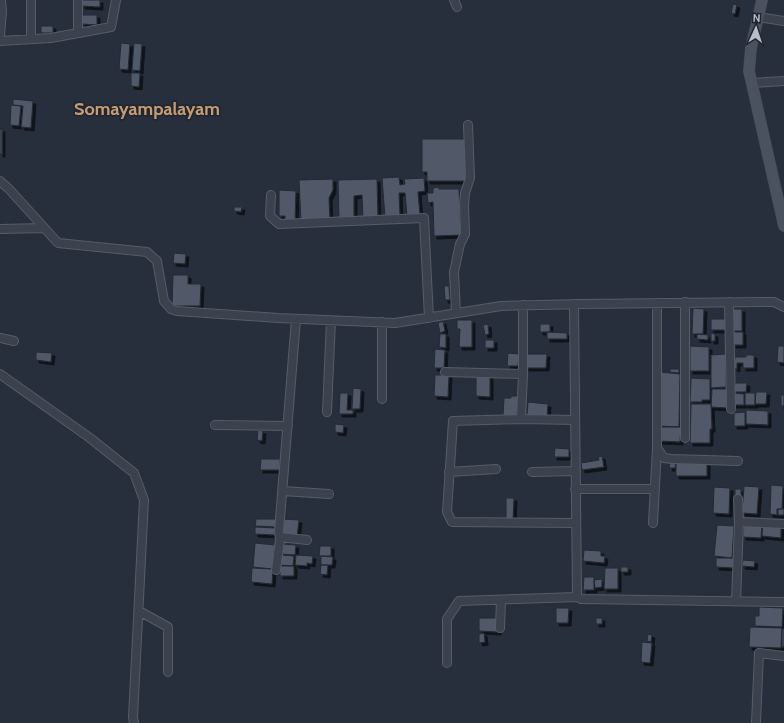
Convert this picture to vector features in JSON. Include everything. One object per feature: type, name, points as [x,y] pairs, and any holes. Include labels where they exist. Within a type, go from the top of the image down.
[{"type":"street","points":[[0,36],[2,12],[1,0]]},
{"type":"street","points":[[31,0],[31,39]]},
{"type":"street","points":[[78,0],[78,33]]},
{"type":"street","points":[[0,41],[51,38],[111,27],[116,0]]},
{"type":"street","points":[[762,0],[751,48],[749,71],[781,197],[784,226]]},
{"type":"street","points":[[758,17],[784,21]]},
{"type":"street","points":[[752,83],[784,81]]},
{"type":"street","points":[[456,314],[454,272],[460,244],[465,234],[464,199],[470,178],[468,125]]},
{"type":"street","points":[[0,181],[9,189],[56,242],[60,244],[147,252],[157,262],[164,302],[171,310],[177,311],[296,319],[400,322],[500,306],[657,302],[784,301]]},
{"type":"street","points":[[271,195],[270,216],[279,224],[424,218],[429,318]]},
{"type":"street","points":[[0,229],[44,228]]},
{"type":"street","points":[[653,523],[657,448],[657,302]]},
{"type":"street","points":[[685,302],[685,438]]},
{"type":"street","points":[[730,302],[731,409]]},
{"type":"street","points":[[774,302],[784,307]]},
{"type":"street","points":[[574,304],[577,597]]},
{"type":"street","points":[[521,419],[523,374],[523,305]]},
{"type":"street","points":[[276,570],[280,538],[282,491],[296,319]]},
{"type":"street","points":[[327,412],[331,320]]},
{"type":"street","points":[[382,322],[382,399]]},
{"type":"street","points":[[0,338],[14,341]]},
{"type":"street","points":[[445,372],[523,374]]},
{"type":"street","points":[[0,374],[90,438],[134,473],[144,500],[133,717],[134,723]]},
{"type":"street","points":[[575,420],[453,420],[447,512],[452,522],[576,522]]},
{"type":"street","points":[[216,425],[288,426]]},
{"type":"street","points":[[657,448],[664,458],[738,461]]},
{"type":"street","points":[[449,472],[496,469]]},
{"type":"street","points":[[532,472],[575,471]]},
{"type":"street","points":[[575,489],[655,488]]},
{"type":"street","points":[[282,491],[329,494]]},
{"type":"street","points":[[736,602],[739,522],[738,498]]},
{"type":"street","points":[[739,522],[784,524]]},
{"type":"street","points":[[280,538],[307,540]]},
{"type":"street","points":[[447,663],[447,619],[459,602],[577,597],[581,599],[784,602]]},
{"type":"street","points":[[500,600],[500,628]]},
{"type":"street","points":[[139,611],[168,627],[168,672]]},
{"type":"street","points":[[756,723],[759,653],[784,656]]},
{"type":"building","points":[[82,0],[100,0],[100,7],[82,6]]},
{"type":"building","points":[[733,4],[737,5],[735,14],[731,13]]},
{"type":"building","points":[[82,15],[97,15],[97,25],[82,24]]},
{"type":"building","points":[[41,26],[53,26],[53,33],[41,33]]},
{"type":"building","points":[[121,43],[130,44],[128,70],[119,69]]},
{"type":"building","points":[[134,43],[142,44],[140,71],[132,70]]},
{"type":"building","points":[[131,73],[140,73],[139,87],[131,86]]},
{"type":"building","points":[[13,99],[33,101],[31,128],[21,127],[23,106],[13,105]]},
{"type":"building","points":[[11,105],[21,106],[19,126],[10,125]]},
{"type":"building","points":[[0,129],[2,129],[2,154],[0,154]]},
{"type":"building","points":[[422,139],[466,139],[466,181],[427,181],[427,172],[422,172]]},
{"type":"building","points":[[399,177],[400,185],[405,184],[404,179],[424,178],[425,191],[418,192],[420,215],[407,216],[405,193],[399,193],[400,216],[385,217],[382,178]]},
{"type":"building","points":[[333,179],[333,190],[329,198],[330,221],[301,222],[299,180]]},
{"type":"building","points":[[377,179],[378,219],[363,219],[362,195],[354,196],[354,220],[339,220],[338,180]]},
{"type":"building","points":[[439,187],[439,189],[459,189],[461,235],[434,236],[433,202],[428,203],[427,193],[433,193],[433,188]]},
{"type":"building","points":[[279,190],[296,191],[295,222],[285,221],[285,216],[279,216]]},
{"type":"building","points":[[234,207],[242,207],[241,212],[234,211]]},
{"type":"building","points":[[174,253],[186,254],[185,264],[173,263]]},
{"type":"building","points":[[173,275],[188,275],[188,284],[201,284],[200,306],[172,306]]},
{"type":"building","points":[[444,286],[449,286],[450,300],[445,300]]},
{"type":"building","points":[[693,308],[704,309],[703,334],[692,334]]},
{"type":"building","points":[[732,309],[742,309],[742,331],[732,331]]},
{"type":"building","points":[[711,319],[726,319],[726,330],[711,330]]},
{"type":"building","points":[[457,320],[472,320],[472,347],[459,347],[460,329],[457,329]]},
{"type":"building","points":[[443,321],[445,331],[440,333],[438,323]]},
{"type":"building","points":[[488,324],[489,334],[485,335],[483,325]]},
{"type":"building","points":[[540,324],[550,324],[550,332],[540,332]]},
{"type":"building","points":[[547,332],[567,333],[567,339],[547,339]]},
{"type":"building","points":[[733,332],[743,332],[743,345],[733,345]]},
{"type":"building","points":[[711,333],[715,334],[715,341],[711,341]]},
{"type":"building","points":[[440,334],[446,334],[446,348],[439,347]]},
{"type":"building","points":[[697,334],[708,335],[708,340],[697,339]]},
{"type":"building","points":[[485,340],[494,340],[494,348],[485,348]]},
{"type":"building","points":[[690,346],[709,347],[709,371],[690,371]]},
{"type":"building","points":[[778,346],[784,346],[784,363],[777,362]]},
{"type":"building","points":[[435,349],[445,350],[444,368],[434,368]]},
{"type":"building","points":[[36,352],[52,353],[51,362],[36,360]]},
{"type":"building","points":[[508,353],[519,354],[518,366],[507,366]]},
{"type":"building","points":[[526,354],[547,354],[546,368],[526,368]]},
{"type":"building","points":[[726,354],[726,387],[711,388],[711,355]]},
{"type":"building","points":[[746,355],[754,355],[754,368],[743,368],[743,363],[737,363],[737,369],[734,368],[735,357],[746,357]]},
{"type":"building","points":[[670,369],[679,369],[679,373],[670,372]]},
{"type":"building","points":[[660,372],[680,374],[679,427],[659,426]]},
{"type":"building","points":[[435,375],[449,375],[448,397],[434,396]]},
{"type":"building","points":[[476,375],[490,376],[490,397],[476,396]]},
{"type":"building","points":[[691,378],[710,379],[710,400],[690,402]]},
{"type":"building","points":[[735,383],[747,383],[746,392],[734,392]]},
{"type":"building","points":[[353,388],[361,389],[360,409],[352,409]]},
{"type":"building","points":[[712,389],[727,389],[727,408],[711,407]]},
{"type":"building","points":[[756,392],[767,392],[766,404],[755,404]]},
{"type":"building","points":[[340,393],[348,393],[347,410],[353,410],[353,414],[339,414]]},
{"type":"building","points":[[734,393],[744,394],[744,405],[733,405]]},
{"type":"building","points":[[745,393],[755,393],[755,405],[745,405]]},
{"type":"building","points":[[781,395],[784,395],[784,406],[781,406]]},
{"type":"building","points":[[511,396],[518,396],[517,416],[503,416],[504,398],[511,398]]},
{"type":"building","points":[[528,402],[548,404],[547,417],[527,415]]},
{"type":"building","points":[[691,404],[711,404],[712,429],[710,429],[710,443],[690,443]]},
{"type":"building","points":[[746,410],[768,411],[768,425],[746,424]]},
{"type":"building","points":[[745,412],[745,426],[734,426],[734,413]]},
{"type":"building","points":[[335,424],[344,425],[343,433],[335,432]]},
{"type":"building","points":[[660,427],[681,427],[680,442],[659,441]]},
{"type":"building","points":[[258,430],[263,431],[262,441],[257,440]]},
{"type":"building","points":[[555,448],[569,449],[569,457],[554,457]]},
{"type":"building","points":[[602,456],[604,467],[582,470],[581,463],[599,460],[598,457]]},
{"type":"building","points":[[261,459],[280,459],[280,470],[260,470]]},
{"type":"building","points":[[676,462],[707,463],[707,476],[676,476]]},
{"type":"building","points":[[670,463],[676,464],[675,468],[669,468]]},
{"type":"building","points":[[771,485],[783,486],[782,509],[777,509],[777,515],[770,514]]},
{"type":"building","points":[[744,486],[759,487],[757,514],[742,513]]},
{"type":"building","points":[[714,487],[730,488],[729,514],[713,513]]},
{"type":"building","points":[[735,489],[741,489],[741,496],[735,497]]},
{"type":"building","points":[[506,498],[514,498],[513,520],[506,519]]},
{"type":"building","points":[[778,509],[784,509],[784,515],[778,515]]},
{"type":"building","points":[[256,519],[276,519],[276,527],[255,526]]},
{"type":"building","points":[[284,519],[299,520],[297,537],[282,536]]},
{"type":"building","points":[[744,524],[762,525],[761,538],[743,537]]},
{"type":"building","points":[[763,524],[781,526],[781,538],[762,536]]},
{"type":"building","points":[[717,525],[734,526],[732,558],[714,556]]},
{"type":"building","points":[[255,527],[275,528],[275,535],[255,534]]},
{"type":"building","points":[[255,543],[275,545],[272,569],[253,567]]},
{"type":"building","points":[[281,544],[296,545],[295,555],[281,554]]},
{"type":"building","points":[[320,546],[331,546],[331,556],[319,556]]},
{"type":"building","points":[[584,550],[601,551],[601,556],[605,556],[604,563],[583,561]]},
{"type":"building","points":[[281,555],[294,556],[293,566],[280,565]]},
{"type":"building","points":[[296,555],[313,556],[312,564],[307,563],[307,566],[295,565]]},
{"type":"building","points":[[321,556],[333,557],[332,565],[321,565]]},
{"type":"building","points":[[716,558],[735,558],[734,568],[716,567]]},
{"type":"building","points":[[743,560],[755,561],[754,567],[742,566]]},
{"type":"building","points":[[321,565],[328,565],[327,575],[320,574]]},
{"type":"building","points":[[280,566],[294,566],[294,576],[280,576]]},
{"type":"building","points":[[621,567],[628,567],[628,572],[621,572]]},
{"type":"building","points":[[252,568],[273,569],[272,584],[251,582]]},
{"type":"building","points":[[605,568],[618,568],[618,589],[604,589]]},
{"type":"building","points":[[584,577],[594,577],[594,590],[583,590]]},
{"type":"building","points":[[602,579],[602,587],[595,588],[594,580]]},
{"type":"building","points":[[759,607],[783,608],[782,627],[755,626],[755,616],[759,616]]},
{"type":"building","points":[[556,608],[569,608],[568,623],[556,623]]},
{"type":"building","points":[[479,618],[499,618],[498,632],[479,631]]},
{"type":"building","points":[[596,618],[602,618],[602,624],[596,624]]},
{"type":"building","points":[[750,627],[782,628],[781,648],[749,647]]},
{"type":"building","points":[[782,629],[784,629],[784,647],[782,647]]},
{"type":"building","points":[[484,633],[485,642],[479,643],[479,634]]},
{"type":"building","points":[[648,634],[652,635],[651,642],[647,641]]},
{"type":"building","points":[[642,642],[652,643],[650,663],[641,662]]},
{"type":"district","name":"Somayampalayam","points":[[147,109]]}]
